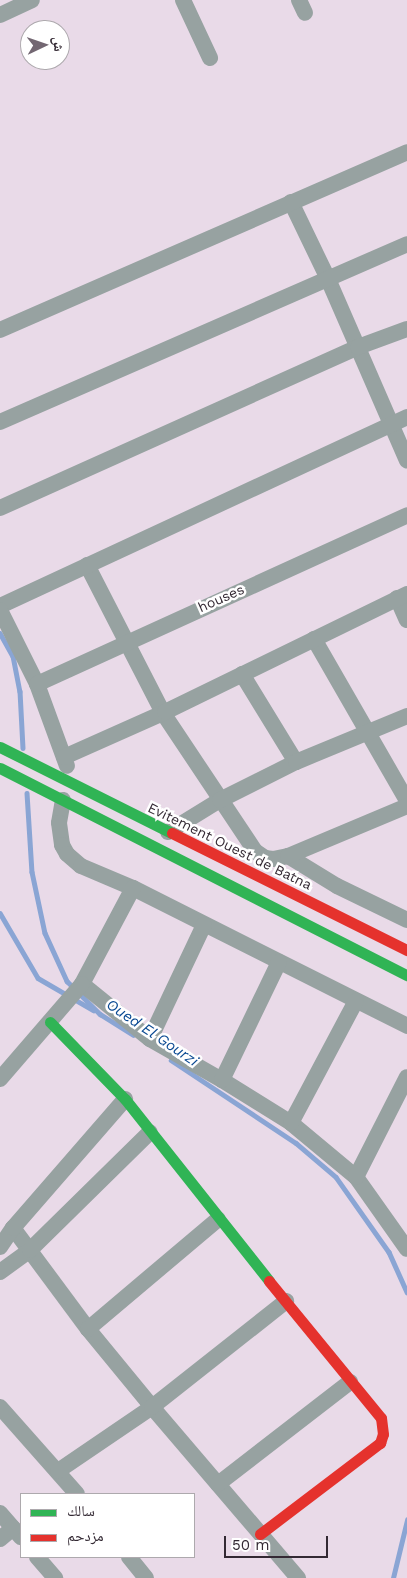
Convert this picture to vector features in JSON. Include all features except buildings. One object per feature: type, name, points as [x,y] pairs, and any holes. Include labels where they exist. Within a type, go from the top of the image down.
[{"type":"main road","name":"Evitement Ouest de Batna","points":[[0,747],[41,769],[70,780],[130,814],[407,950]]},
{"type":"main road","points":[[0,768],[407,976]]},
{"type":"main road","points":[[50,1022],[125,1099],[218,1219],[381,1418],[383,1434],[380,1443],[260,1534]]},
{"type":"street","points":[[0,15],[32,0]]},
{"type":"street","points":[[182,0],[210,58]]},
{"type":"street","points":[[0,330],[407,152]]},
{"type":"street","points":[[291,202],[328,279],[407,461]]},
{"type":"street","points":[[0,422],[407,244]]},
{"type":"street","points":[[0,508],[358,347],[407,329]]},
{"type":"street","points":[[70,780],[64,757],[37,684],[0,608],[86,565],[407,416]]},
{"type":"street","name":"houses","points":[[37,684],[407,515]]},
{"type":"street","points":[[86,565],[162,713],[255,851],[265,858],[273,859],[288,856],[407,806]]},
{"type":"street","points":[[64,757],[162,713],[402,596],[407,620]]},
{"type":"street","points":[[314,639],[407,801]]},
{"type":"street","points":[[242,674],[296,762]]},
{"type":"street","points":[[168,832],[220,800],[296,762],[407,716]]},
{"type":"street","points":[[63,800],[59,835],[67,854],[81,866],[132,888],[407,1026]]},
{"type":"street","points":[[288,856],[337,886],[407,920]]},
{"type":"street","points":[[264,880],[265,858]]},
{"type":"street","points":[[0,1079],[80,988],[132,888]]},
{"type":"street","points":[[150,1039],[204,925]]},
{"type":"street","points":[[222,1080],[279,962]]},
{"type":"street","points":[[80,988],[150,1039],[222,1080],[291,1123],[356,1177],[407,1249]]},
{"type":"street","points":[[291,1123],[356,1001]]},
{"type":"street","points":[[356,1177],[407,1078]]},
{"type":"street","points":[[0,1247],[13,1228],[125,1099]]},
{"type":"street","points":[[0,1272],[30,1250],[150,1132]]},
{"type":"street","points":[[88,1329],[218,1219]]},
{"type":"street","points":[[13,1228],[88,1329],[298,1578]]},
{"type":"street","points":[[58,1471],[152,1407],[286,1301]]},
{"type":"street","points":[[218,1484],[350,1382]]},
{"type":"street","points":[[0,1407],[76,1493]]},
{"type":"street","points":[[0,1513],[17,1533],[0,1539]]},
{"type":"street","points":[[38,1558],[55,1578]]},
{"type":"street","points":[[130,1558],[146,1578]]},
{"type":"waterway","name":"Oued El Gourzi","points":[[0,633],[13,656],[20,691],[23,748]]},
{"type":"waterway","name":"Oued El Gourzi","points":[[27,793],[32,872],[45,933],[67,981],[100,1014],[133,1035]]},
{"type":"waterway","points":[[0,913],[38,978],[93,1010]]},
{"type":"waterway","name":"Oued El Gourzi","points":[[171,1060],[296,1143],[336,1177],[389,1252],[407,1292]]},
{"type":"waterway","name":"Oued El Gourzi","points":[[393,1578],[407,1520]]},
{"type":"traffic: fast","points":[[0,747],[172,833]]},
{"type":"traffic: fast","points":[[0,768],[407,975]]},
{"type":"traffic: fast","points":[[50,1022],[125,1099],[269,1281]]},
{"type":"traffic: jam","points":[[172,833],[407,950]]},
{"type":"traffic: jam","points":[[260,1534],[380,1443],[383,1434],[381,1418],[269,1281]]}]
